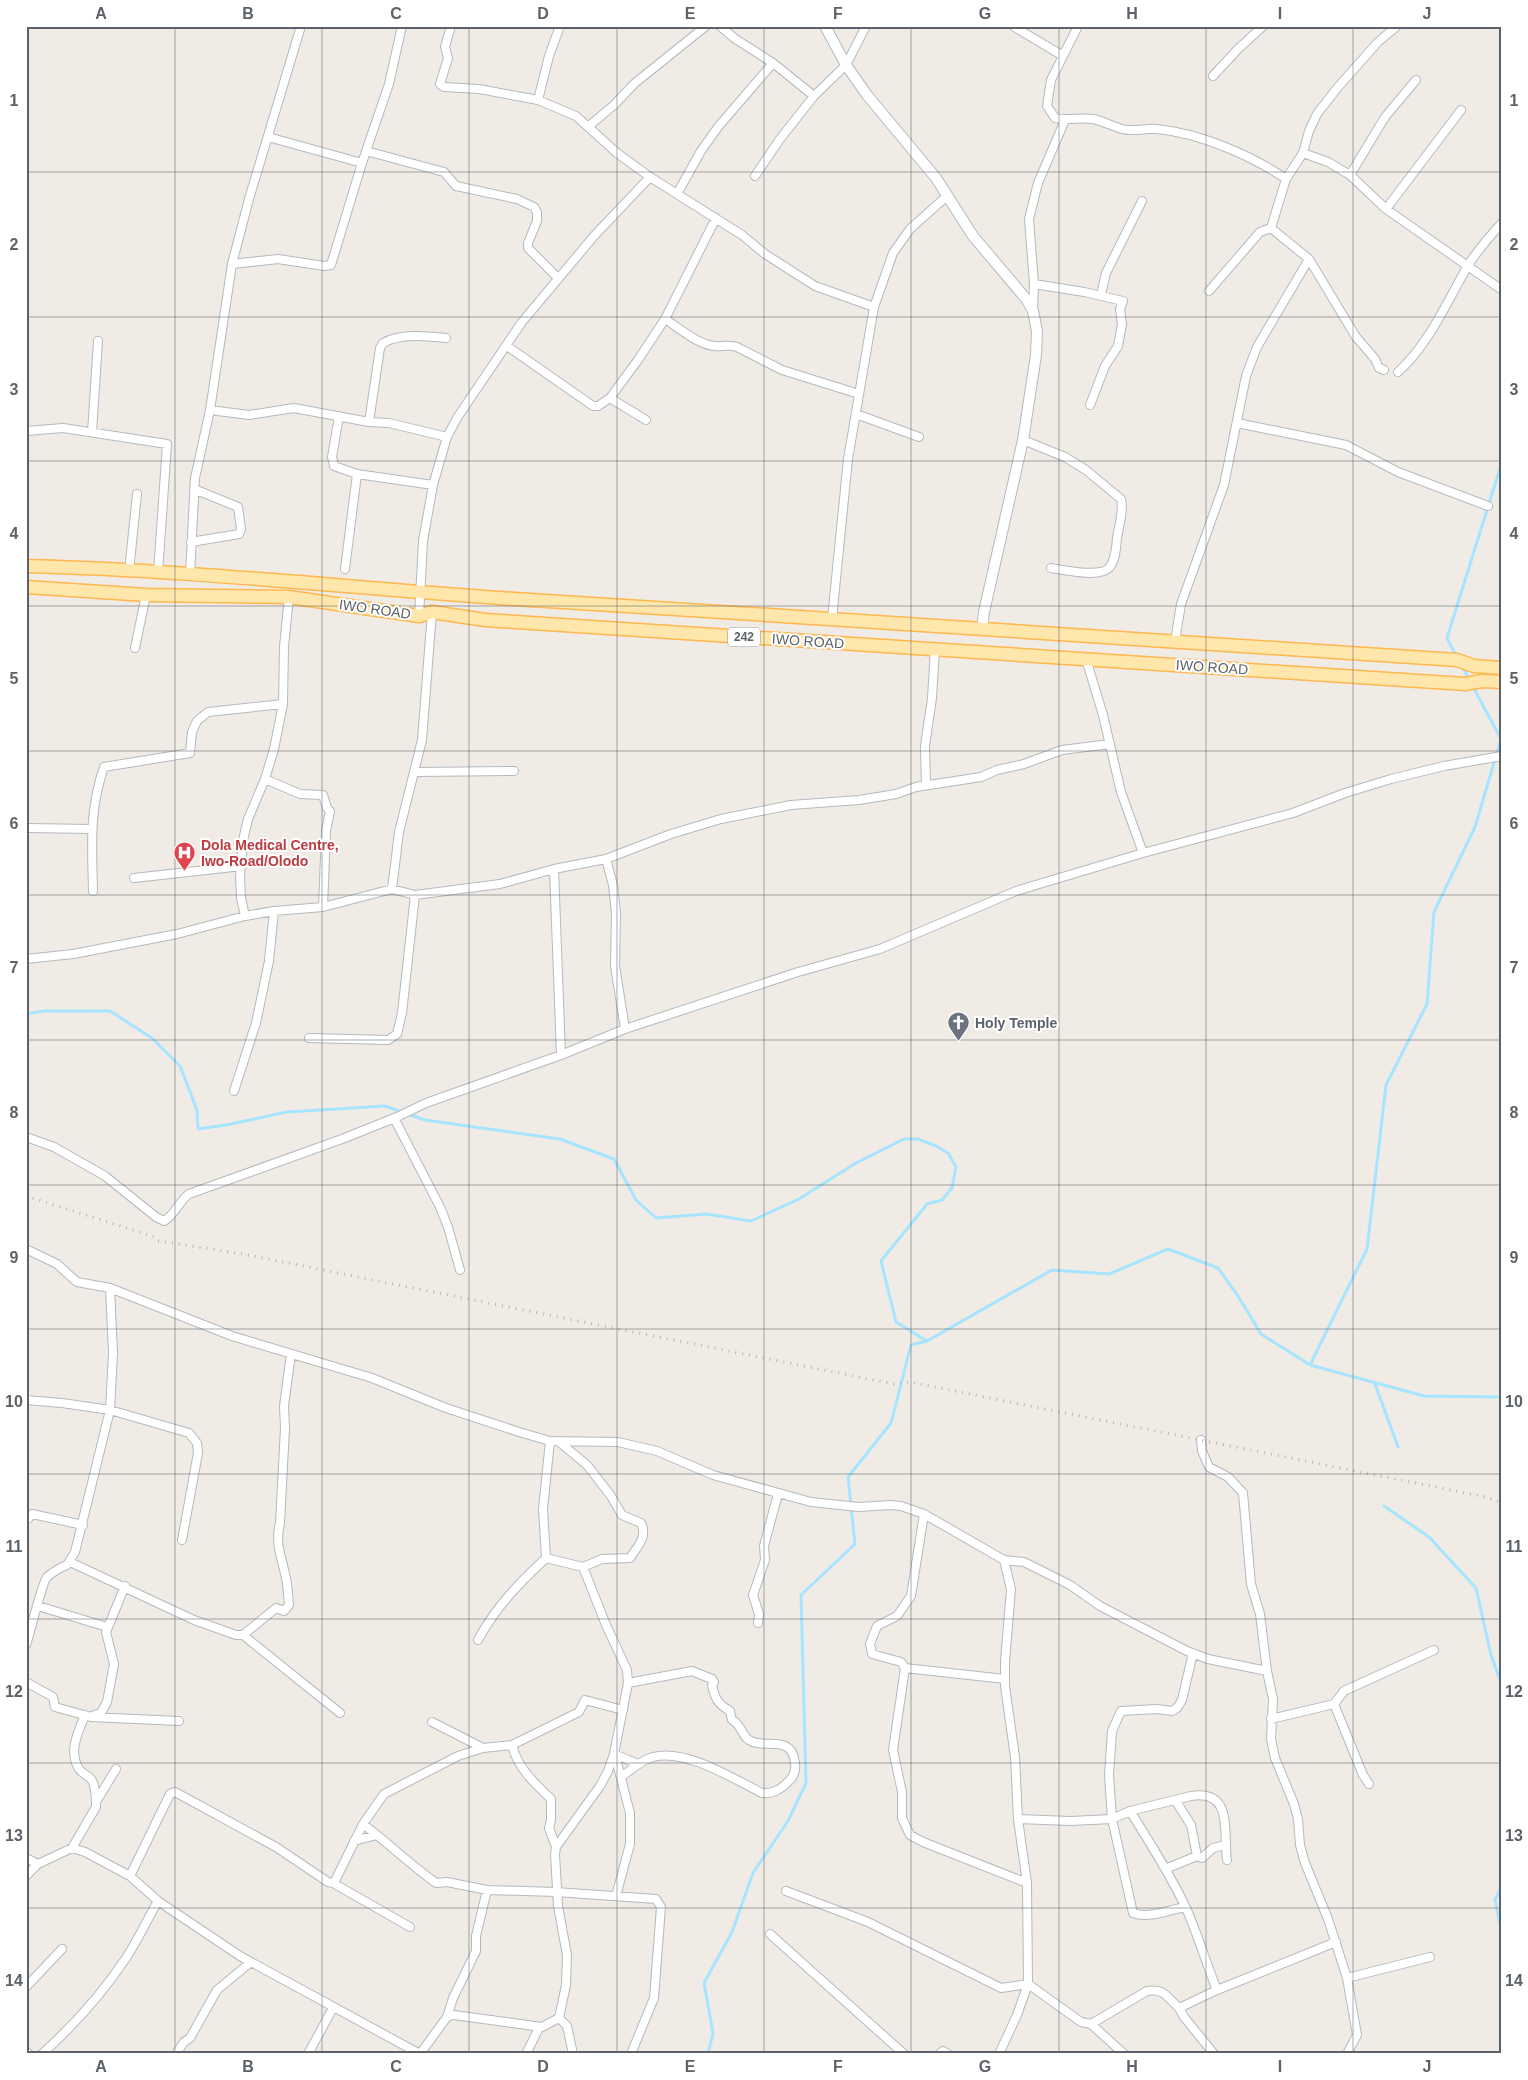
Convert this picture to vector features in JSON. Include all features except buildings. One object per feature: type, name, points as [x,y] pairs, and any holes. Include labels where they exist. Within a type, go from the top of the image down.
[{"type":"main road","name":"IWO ROAD","points":[[26,566],[129,571],[982,629],[1238,644],[1457,660],[1474,666],[1502,668]]},
{"type":"main road","name":"IWO ROAD","points":[[26,587],[146,595],[289,597],[418,616],[432,612],[485,620],[1464,684],[1482,681],[1502,682]]},
{"type":"street","points":[[190,575],[195,478],[210,410],[232,264],[249,199],[301,26]]},
{"type":"street","points":[[232,264],[278,259],[324,266],[331,265],[362,163],[389,84],[402,26]]},
{"type":"street","points":[[451,26],[446,46],[448,58],[440,84],[444,87],[479,89],[538,100],[576,116],[617,153],[650,177],[742,235],[764,254],[815,286],[874,307]]},
{"type":"street","points":[[538,100],[549,56],[560,26]]},
{"type":"street","points":[[589,126],[614,105],[635,83],[706,26]]},
{"type":"street","points":[[720,26],[734,38],[773,63],[814,96]]},
{"type":"street","points":[[825,26],[846,65],[867,95],[936,178],[973,236],[1027,300],[1033,310]]},
{"type":"street","points":[[755,176],[780,139],[814,96],[846,65],[866,26]]},
{"type":"street","points":[[1013,26],[1063,56]]},
{"type":"street","points":[[1078,26],[1051,80],[1047,99],[1050,112],[1055,118],[1065,120],[1093,119],[1124,129],[1156,129],[1185,134],[1265,165],[1286,178]]},
{"type":"street","points":[[1213,76],[1263,26]]},
{"type":"street","points":[[1271,228],[1286,178],[1303,153],[1309,131],[1318,114],[1338,87],[1378,42],[1397,26]]},
{"type":"street","points":[[676,194],[701,151],[718,127],[773,63]]},
{"type":"street","points":[[1350,175],[1385,117],[1416,80]]},
{"type":"street","points":[[1386,209],[1461,110]]},
{"type":"street","points":[[982,629],[984,612],[1023,440],[1036,354],[1037,331],[1033,310],[1034,284],[1029,219],[1038,183],[1065,120]]},
{"type":"street","points":[[268,137],[362,163]]},
{"type":"street","points":[[366,151],[444,172],[456,186],[517,200],[534,208],[537,212],[537,220],[528,243],[528,248],[557,277]]},
{"type":"street","points":[[1303,153],[1328,162],[1350,175],[1386,209],[1502,290]]},
{"type":"street","points":[[418,616],[423,541],[433,485],[447,437],[457,418],[522,322],[557,277],[650,177]]},
{"type":"street","points":[[832,619],[848,459],[874,307],[893,253],[910,229],[947,196]]},
{"type":"street","points":[[1101,295],[1106,273],[1142,201]]},
{"type":"street","points":[[507,346],[593,406],[598,406],[610,398],[665,319],[716,218]]},
{"type":"street","points":[[1398,372],[1409,362],[1436,323],[1467,267],[1502,223]]},
{"type":"street","points":[[1271,228],[1309,259],[1356,337],[1375,359],[1378,368],[1384,370]]},
{"type":"street","points":[[1208,290],[1260,232],[1271,228]]},
{"type":"street","points":[[1175,641],[1181,604],[1224,485],[1246,376],[1257,347],[1309,259]]},
{"type":"street","points":[[1034,284],[1101,295],[1123,301],[1120,309],[1122,324],[1118,346],[1105,366],[1090,405]]},
{"type":"street","points":[[665,319],[703,343],[714,346],[730,344],[782,370],[859,394]]},
{"type":"street","points":[[369,422],[380,348],[383,343],[397,338],[424,336],[446,338]]},
{"type":"street","points":[[92,432],[98,341]]},
{"type":"street","points":[[610,398],[646,420]]},
{"type":"street","points":[[210,410],[249,415],[294,408],[369,422],[389,423],[447,437]]},
{"type":"street","points":[[856,414],[919,437]]},
{"type":"street","points":[[339,416],[332,457],[333,463],[338,468],[356,474],[433,485]]},
{"type":"street","points":[[1237,423],[1346,445],[1398,472],[1488,506]]},
{"type":"street","points":[[26,431],[63,428],[167,444],[158,573]]},
{"type":"street","points":[[1023,440],[1065,456],[1086,470],[1121,499],[1114,556],[1109,567],[1103,571],[1083,573],[1051,568]]},
{"type":"street","points":[[345,569],[356,474]]},
{"type":"street","points":[[191,542],[239,534],[241,529],[238,507],[194,489]]},
{"type":"street","points":[[129,571],[137,494]]},
{"type":"street","points":[[135,648],[146,595]]},
{"type":"street","points":[[245,916],[241,898],[240,877],[243,840],[248,819],[274,750],[283,704],[284,647],[289,597]]},
{"type":"street","points":[[392,889],[399,832],[422,740],[432,612]]},
{"type":"street","points":[[926,785],[925,746],[932,698],[935,649]]},
{"type":"street","points":[[1086,659],[1103,715],[1121,792],[1143,853]]},
{"type":"street","points":[[94,891],[91,829],[99,782],[104,767],[190,753],[192,732],[197,721],[208,712],[283,704]]},
{"type":"street","points":[[26,959],[73,954],[168,936],[245,916],[274,911],[323,907],[392,889],[415,895],[500,884],[554,869],[606,859],[671,834],[721,819],[791,805],[859,800],[896,794],[926,785],[981,777],[997,770],[1024,764],[1062,750],[1110,744]]},
{"type":"street","points":[[26,1137],[54,1147],[105,1176],[156,1217],[164,1221],[168,1219],[182,1199],[189,1194],[396,1118],[426,1103],[561,1055],[625,1029],[798,972],[880,949],[1016,891],[1143,853],[1293,813],[1345,793],[1444,766],[1502,756]]},
{"type":"street","points":[[415,772],[514,771]]},
{"type":"street","points":[[264,779],[300,794],[323,795],[327,808],[330,811],[326,831],[323,907]]},
{"type":"street","points":[[28,828],[91,829]]},
{"type":"street","points":[[606,859],[613,885],[615,904],[615,966],[625,1029]]},
{"type":"street","points":[[134,878],[242,866]]},
{"type":"street","points":[[554,869],[561,1055]]},
{"type":"street","points":[[309,1038],[388,1040],[397,1034],[402,1018],[415,895]]},
{"type":"street","points":[[234,1091],[256,1023],[269,961],[274,911]]},
{"type":"street","points":[[396,1118],[440,1207],[448,1227],[460,1270]]},
{"type":"street","points":[[26,1249],[57,1264],[77,1282],[110,1288],[232,1336],[372,1378],[446,1408],[550,1440],[618,1442],[657,1451],[713,1474],[811,1502],[859,1507],[901,1506],[924,1514],[1004,1560],[1024,1562],[1070,1585],[1100,1606],[1193,1654],[1208,1659],[1267,1671]]},
{"type":"street","points":[[26,1645],[38,1606],[39,1596],[46,1578],[70,1562],[83,1525],[93,1474],[110,1410],[113,1353],[110,1288]]},
{"type":"street","points":[[243,1636],[276,1608],[284,1611],[288,1605],[286,1576],[277,1546],[277,1536],[280,1524],[285,1428],[284,1406],[291,1354]]},
{"type":"street","points":[[26,1400],[110,1410],[188,1433],[197,1443],[198,1453],[182,1540]]},
{"type":"street","points":[[546,1558],[543,1508],[550,1440]]},
{"type":"street","points":[[1201,1440],[1202,1451],[1209,1467],[1228,1476],[1243,1493],[1251,1584],[1260,1614],[1267,1671],[1273,1699],[1271,1740],[1275,1758],[1294,1804],[1298,1819],[1300,1845],[1305,1863],[1336,1942],[1347,1978],[1357,2035],[1347,2054]]},
{"type":"street","points":[[546,1558],[583,1567],[602,1559],[630,1558],[642,1540],[644,1529],[641,1523],[622,1515],[611,1496],[587,1465],[558,1441]]},
{"type":"street","points":[[758,1623],[758,1614],[753,1595],[765,1560],[764,1546],[778,1494]]},
{"type":"street","points":[[26,1519],[32,1514],[83,1525]]},
{"type":"street","points":[[924,1514],[911,1596],[897,1616],[877,1626],[870,1644],[872,1654],[901,1662],[905,1668],[893,1750],[902,1792],[902,1818],[910,1834],[923,1842],[1027,1883]]},
{"type":"street","points":[[478,1640],[490,1616],[518,1583],[546,1558]]},
{"type":"street","points":[[999,2054],[1028,1984],[1027,1883],[1018,1819],[1015,1758],[1005,1679],[1011,1590],[1004,1560]]},
{"type":"street","points":[[70,1562],[125,1586],[194,1620],[243,1636],[340,1713]]},
{"type":"street","points":[[556,1847],[600,1786],[614,1754],[628,1683],[627,1670],[606,1625],[583,1567]]},
{"type":"street","points":[[26,1876],[38,1864],[72,1848],[96,1807],[91,1779],[82,1773],[75,1761],[76,1737],[88,1716],[101,1713],[107,1702],[114,1664],[106,1632],[125,1586]]},
{"type":"street","points":[[38,1606],[107,1627]]},
{"type":"street","points":[[1271,1719],[1334,1704],[1344,1691],[1434,1650]]},
{"type":"street","points":[[1185,1907],[1148,1915],[1133,1913],[1112,1819],[1109,1775],[1114,1724],[1121,1711],[1157,1709],[1172,1711],[1177,1708],[1182,1700],[1193,1654]]},
{"type":"street","points":[[905,1668],[1005,1679]]},
{"type":"street","points":[[620,1777],[638,1764],[655,1756],[681,1757],[697,1761],[762,1793],[769,1794],[776,1792],[785,1785],[792,1778],[796,1768],[795,1758],[791,1750],[780,1744],[751,1742],[746,1738],[738,1723],[732,1720],[730,1711],[718,1704],[713,1691],[712,1685],[714,1682],[712,1679],[692,1671],[628,1683]]},
{"type":"street","points":[[26,1682],[53,1697],[54,1707],[88,1716],[179,1721]]},
{"type":"street","points":[[333,1883],[363,1824],[384,1794],[458,1756],[483,1748],[512,1746],[579,1712],[585,1700],[623,1710]]},
{"type":"street","points":[[1334,1704],[1363,1775],[1369,1784]]},
{"type":"street","points":[[432,1722],[483,1748]]},
{"type":"street","points":[[512,1746],[514,1756],[520,1765],[534,1784],[550,1799],[552,1820],[549,1828],[556,1847],[556,1892],[567,1955],[566,1985],[558,2018],[539,2028],[526,2054]]},
{"type":"street","points":[[614,1754],[638,1764]]},
{"type":"street","points":[[614,1754],[630,1814],[630,1844],[616,1896]]},
{"type":"street","points":[[96,1802],[116,1769]]},
{"type":"street","points":[[130,1876],[170,1794],[175,1792],[276,1847],[328,1882],[333,1883],[410,1927]]},
{"type":"street","points":[[1018,1819],[1070,1821],[1112,1819],[1130,1812],[1201,1794],[1210,1796],[1216,1801],[1223,1812],[1226,1826],[1225,1845],[1227,1860]]},
{"type":"street","points":[[1175,1800],[1190,1825],[1197,1856]]},
{"type":"street","points":[[1130,1812],[1166,1870],[1185,1907],[1217,1990]]},
{"type":"street","points":[[363,1824],[393,1846],[413,1866],[436,1883],[447,1882],[487,1890],[556,1892],[656,1899],[661,1907],[654,1998],[631,2054]]},
{"type":"street","points":[[549,1828],[565,1835]]},
{"type":"street","points":[[354,1841],[377,1834]]},
{"type":"street","points":[[1166,1870],[1197,1856],[1202,1858],[1213,1848],[1225,1845]]},
{"type":"street","points":[[72,1848],[85,1852],[130,1876],[158,1901],[251,1962],[420,2054],[448,2017],[453,1998],[476,1951],[476,1936],[487,1890]]},
{"type":"street","points":[[26,1858],[38,1864]]},
{"type":"street","points":[[786,1891],[868,1922],[1001,1988],[1028,1984],[1081,2022],[1091,2024],[1124,2054]]},
{"type":"street","points":[[42,2054],[70,2029],[116,1972],[158,1901]]},
{"type":"street","points":[[770,1934],[904,2054]]},
{"type":"street","points":[[1178,2008],[1217,1990],[1336,1942]]},
{"type":"street","points":[[26,1987],[62,1949]]},
{"type":"street","points":[[1347,1978],[1430,1956]]},
{"type":"street","points":[[176,2054],[184,2042],[190,2038],[217,1990],[251,1962]]},
{"type":"street","points":[[1091,2024],[1147,1991],[1162,1990],[1214,2054]]},
{"type":"street","points":[[308,2054],[333,2008]]},
{"type":"street","points":[[448,2017],[454,2015],[542,2027]]},
{"type":"street","points":[[558,2018],[567,2026],[573,2054]]},
{"type":"street","points":[[26,2051],[29,2054]]},
{"type":"street","points":[[939,2054],[943,2051],[948,2054]]},
{"type":"waterway","points":[[1456,656],[1447,638],[1502,462]]},
{"type":"waterway","points":[[1462,665],[1469,680]]},
{"type":"waterway","points":[[1310,1365],[1367,1249],[1386,1085],[1427,1004],[1434,912],[1475,827],[1501,739],[1472,685]]},
{"type":"waterway","points":[[26,1014],[44,1011],[110,1011],[152,1038],[180,1066],[197,1110],[198,1129],[287,1112],[385,1106],[425,1120],[560,1139],[614,1159],[636,1200],[656,1218],[706,1214],[751,1221],[799,1199],[856,1163],[904,1139],[918,1139],[948,1153],[956,1167],[952,1188],[942,1200],[927,1204],[881,1261],[896,1322],[927,1341],[1052,1270],[1109,1274],[1168,1249],[1218,1268],[1261,1334],[1310,1365],[1424,1396],[1502,1397]]},
{"type":"waterway","points":[[708,2054],[713,2033],[704,1983],[732,1932],[753,1873],[788,1821],[806,1783],[801,1595],[855,1544],[848,1477],[891,1423],[911,1345],[927,1341]]},
{"type":"waterway","points":[[1375,1384],[1398,1447]]},
{"type":"waterway","points":[[1384,1506],[1429,1537],[1476,1588],[1491,1655],[1502,1685]]},
{"type":"waterway","points":[[1502,1885],[1495,1900],[1502,1934]]},
{"type":"railway","points":[[26,1196],[155,1237]]},
{"type":"railway","points":[[158,1241],[243,1254],[894,1384],[910,1382],[1486,1497],[1502,1503]]},
{"type":"place","name":"Dola Medical Centre, Iwo-Road/Olodo","points":[[185,872]]},
{"type":"place","name":"Holy Temple","points":[[959,1042]]}]
